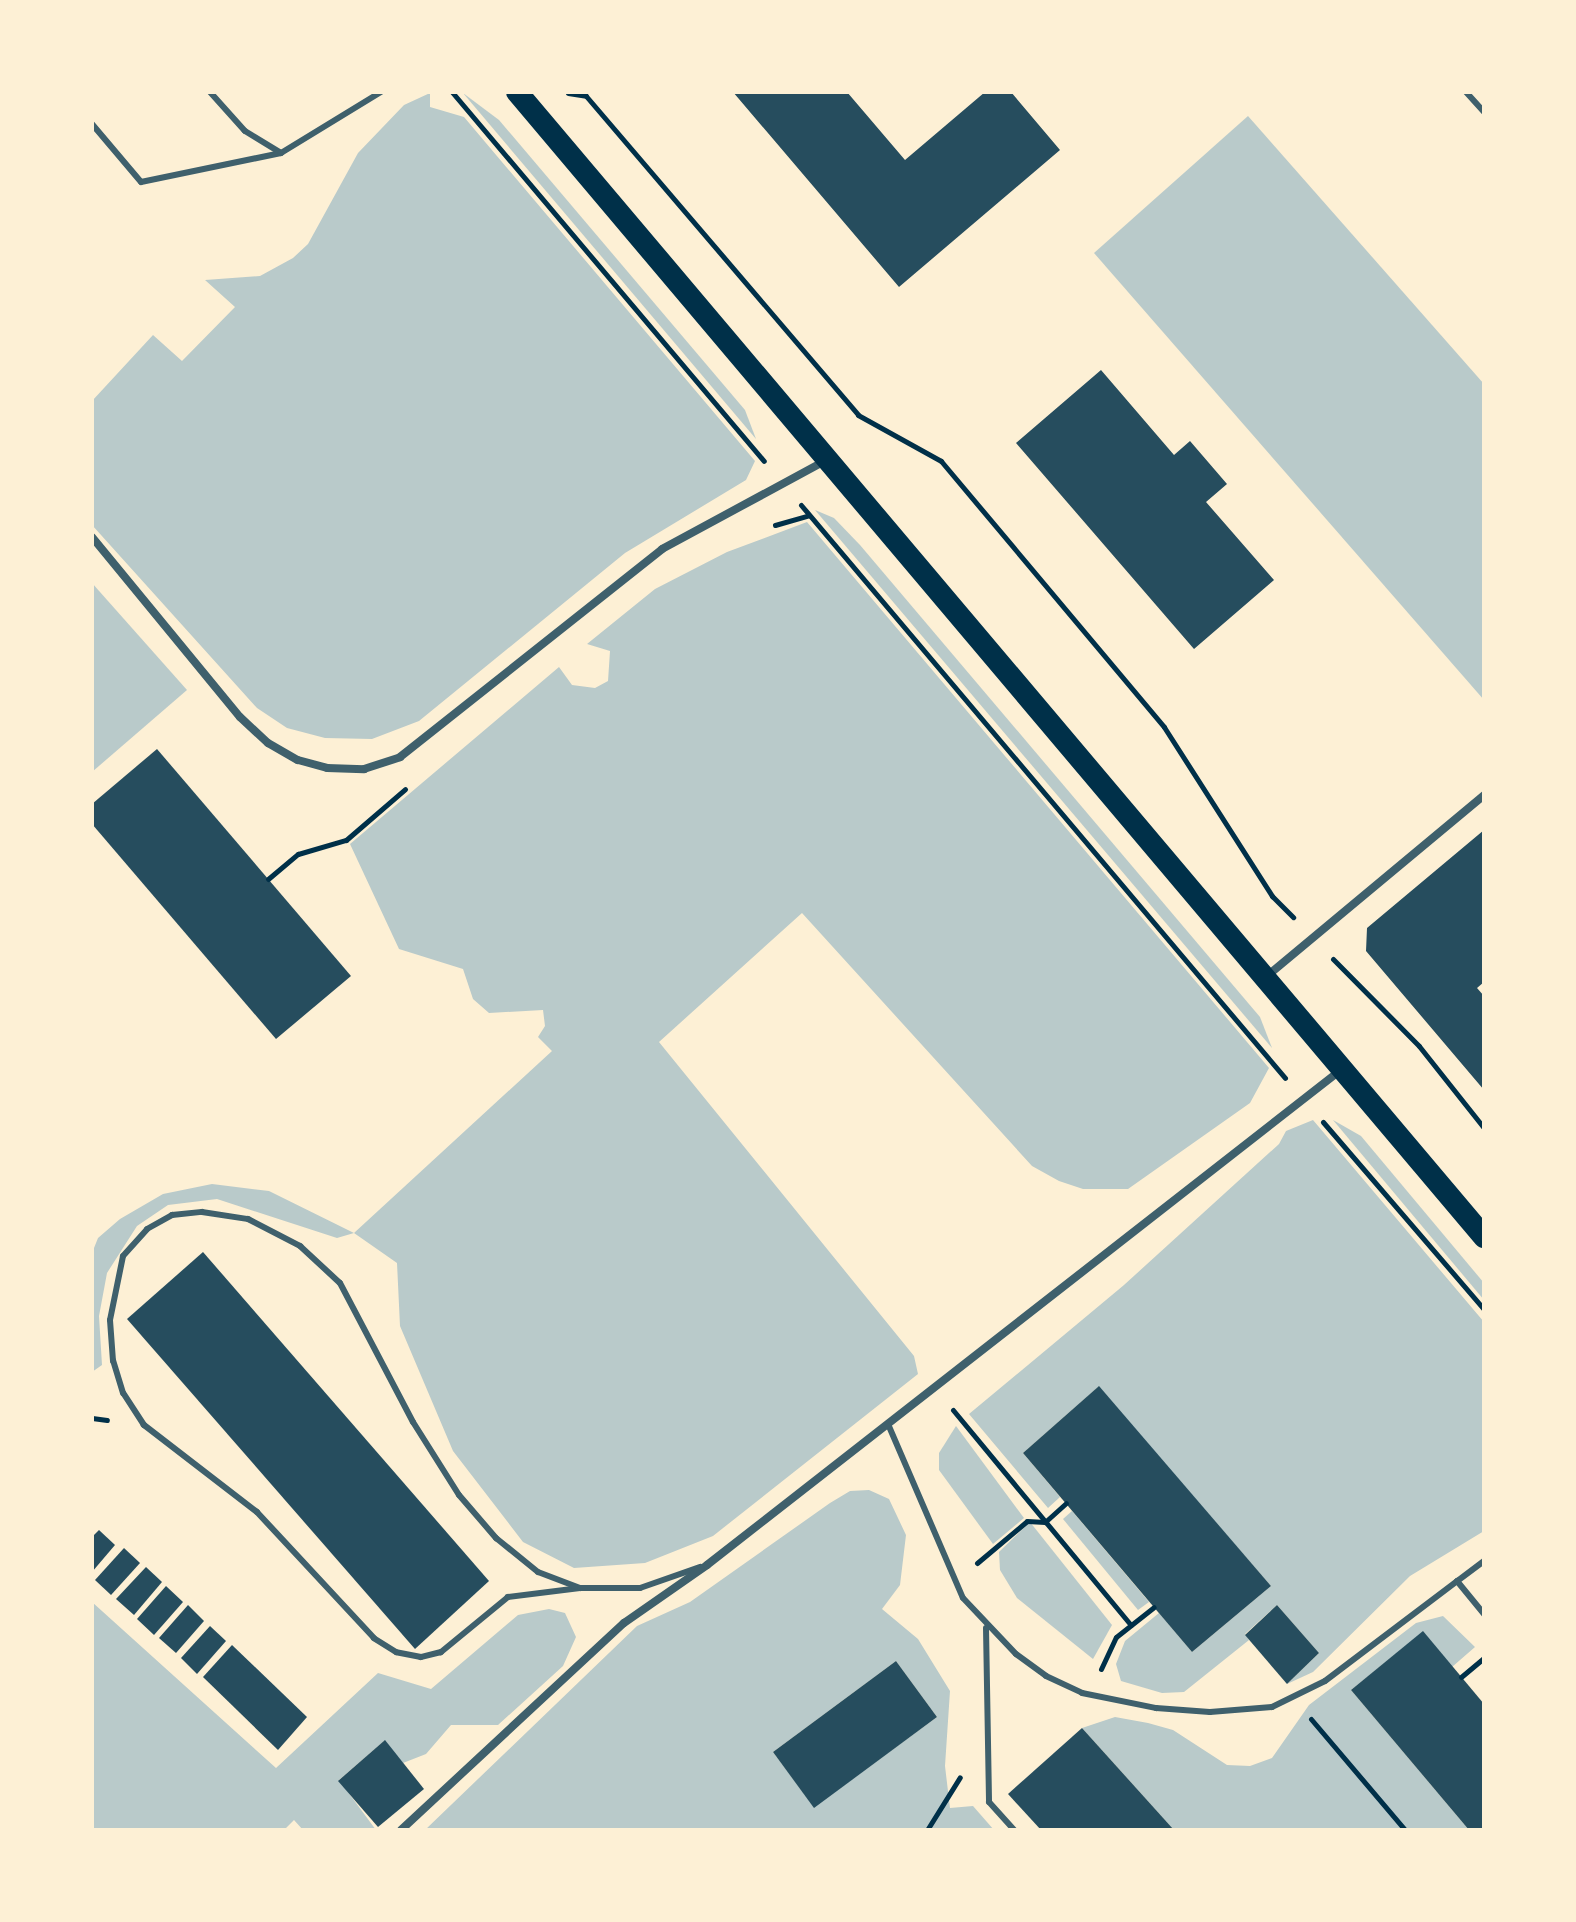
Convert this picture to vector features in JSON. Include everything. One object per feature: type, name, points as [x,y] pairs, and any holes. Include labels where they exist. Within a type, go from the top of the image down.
[{"type":"highway","points":[[517,92],[825,461],[1484,1237]]},
{"type":"street","points":[[92,537],[240,717],[268,743],[298,760],[327,768],[364,769],[400,757],[662,549],[784,486],[825,461]]},
{"type":"street","points":[[1264,979],[1484,795]]},
{"type":"street","points":[[401,1830],[624,1623],[707,1565],[1342,1069]]},
{"type":"lane","points":[[210,92],[245,131],[281,153]]},
{"type":"lane","points":[[92,124],[141,182],[281,153],[381,92]]},
{"type":"lane","points":[[1466,92],[1484,112]]},
{"type":"lane","points":[[580,1588],[538,1572],[496,1538],[459,1495],[413,1422],[340,1283],[300,1246],[248,1219],[202,1212],[172,1215],[147,1229],[123,1256],[110,1320],[113,1361],[123,1393],[144,1425],[257,1512],[374,1638],[396,1652],[431,1654],[508,1597],[580,1588],[640,1588],[707,1565]]},
{"type":"lane","points":[[888,1424],[955,1582],[986,1628],[1046,1676],[1089,1694],[1156,1708],[1210,1712],[1272,1707],[1295,1699],[1484,1561]]},
{"type":"lane","points":[[1457,1581],[1484,1614]]},
{"type":"lane","points":[[986,1628],[989,1802],[1014,1830]]},
{"type":"path","points":[[452,92],[1484,1309]]},
{"type":"path","points":[[568,92],[586,96],[858,415],[941,461],[1164,727],[1272,896],[1419,1046],[1484,1128]]},
{"type":"path","points":[[935,1388],[1131,1625]]},
{"type":"path","points":[[955,1582],[1027,1521],[1045,1522],[1066,1503]]},
{"type":"path","points":[[1089,1694],[1116,1637],[1154,1607]]},
{"type":"path","points":[[1461,1677],[1484,1658]]},
{"type":"path","points":[[1295,1699],[1405,1830]]},
{"type":"path","points":[[927,1830],[946,1793],[988,1747]]},
{"type":"shaded area","points":[[430,93],[430,107],[464,117],[755,461],[746,480],[625,553],[419,721],[372,739],[325,738],[287,728],[257,708],[92,525],[92,401],[153,335],[182,361],[235,307],[205,280],[260,276],[293,258],[308,244],[358,153],[404,105]]},
{"type":"shaded area","points":[[463,93],[499,120],[745,410],[756,439]]},
{"type":"shaded area","points":[[1248,116],[1484,384],[1484,700],[1094,253]]},
{"type":"shaded area","points":[[815,510],[834,518],[860,545],[1260,1017],[1272,1048]]},
{"type":"shaded area","points":[[807,522],[1269,1068],[1250,1103],[1128,1189],[1083,1189],[1059,1181],[1032,1166],[802,913],[659,1042],[914,1356],[918,1374],[713,1536],[645,1563],[574,1568],[523,1542],[453,1451],[400,1326],[397,1263],[354,1233],[552,1051],[538,1037],[545,1026],[543,1010],[489,1013],[473,999],[463,969],[399,949],[350,844],[559,667],[572,685],[595,688],[608,681],[610,651],[587,644],[655,589],[727,552]]},
{"type":"shaded area","points":[[92,583],[187,690],[92,772]]},
{"type":"shaded area","points":[[1313,1120],[1484,1322],[1484,1531],[1410,1576],[1313,1672],[1287,1684],[1319,1653],[1277,1605],[1245,1634],[1249,1640],[1184,1692],[1162,1693],[1121,1681],[1116,1664],[1125,1641],[1159,1613],[1192,1652],[1271,1586],[1098,1387],[1023,1453],[1060,1497],[1048,1508],[969,1414],[1124,1285],[1279,1144],[1286,1131]]},
{"type":"shaded area","points":[[1333,1120],[1361,1136],[1484,1283],[1484,1300]]},
{"type":"shaded area","points":[[212,1184],[269,1191],[354,1233],[337,1238],[217,1199],[168,1205],[137,1226],[107,1273],[99,1316],[102,1365],[92,1372],[92,1253],[98,1238],[120,1219],[163,1194]]},
{"type":"shaded area","points":[[956,1426],[1024,1518],[993,1544],[939,1470],[939,1453]]},
{"type":"shaded area","points":[[869,1490],[889,1499],[906,1535],[900,1585],[882,1609],[918,1639],[950,1691],[945,1766],[950,1808],[973,1806],[994,1830],[425,1830],[637,1626],[690,1602],[850,1491]],"holes":[[[896,1661],[937,1717],[814,1807],[773,1752]]]},
{"type":"shaded area","points":[[1072,1511],[1149,1602],[1138,1610],[1063,1519]]},
{"type":"shaded area","points":[[1030,1522],[1112,1625],[1093,1659],[1017,1598],[1000,1570],[999,1552]]},
{"type":"shaded area","points":[[92,1602],[276,1768],[378,1673],[431,1689],[518,1615],[549,1609],[565,1613],[576,1637],[563,1666],[498,1725],[451,1725],[426,1754],[403,1763],[384,1741],[339,1780],[376,1830],[303,1830],[294,1820],[284,1830],[92,1830]]},
{"type":"shaded area","points":[[1443,1616],[1475,1647],[1452,1667],[1423,1632],[1351,1690],[1469,1830],[1174,1830],[1082,1728],[1115,1717],[1148,1723],[1173,1730],[1227,1765],[1250,1766],[1272,1758],[1309,1705],[1416,1623]]},
{"type":"building","points":[[733,92],[847,92],[905,160],[985,92],[1011,92],[1060,150],[899,287]]},
{"type":"building","points":[[1101,370],[1174,455],[1190,441],[1227,484],[1206,502],[1274,580],[1194,649],[1016,443]]},
{"type":"building","points":[[157,749],[351,976],[276,1039],[92,824],[92,804]]},
{"type":"building","points":[[1484,830],[1484,982],[1477,988],[1484,996],[1484,1090],[1366,951],[1367,928]]},
{"type":"building","points":[[203,1252],[489,1581],[415,1649],[127,1319]]},
{"type":"building","points":[[1099,1386],[1271,1586],[1192,1652],[1023,1453]]},
{"type":"building","points":[[99,1530],[115,1545],[92,1572],[92,1537]]},
{"type":"building","points":[[124,1548],[140,1563],[111,1595],[95,1580]]},
{"type":"building","points":[[146,1567],[162,1582],[134,1615],[116,1599]]},
{"type":"building","points":[[166,1586],[183,1602],[154,1635],[137,1619]]},
{"type":"building","points":[[188,1605],[204,1621],[176,1653],[159,1638]]},
{"type":"building","points":[[1277,1605],[1319,1653],[1287,1684],[1245,1635]]},
{"type":"building","points":[[210,1626],[226,1641],[197,1674],[181,1658]]},
{"type":"building","points":[[1423,1631],[1484,1704],[1484,1830],[1469,1830],[1351,1690]]},
{"type":"building","points":[[232,1645],[307,1717],[278,1750],[203,1677]]},
{"type":"building","points":[[896,1661],[937,1717],[814,1808],[773,1752]]},
{"type":"building","points":[[1082,1728],[1174,1830],[1041,1830],[1008,1794]]},
{"type":"building","points":[[385,1740],[424,1789],[378,1827],[338,1781]]}]
